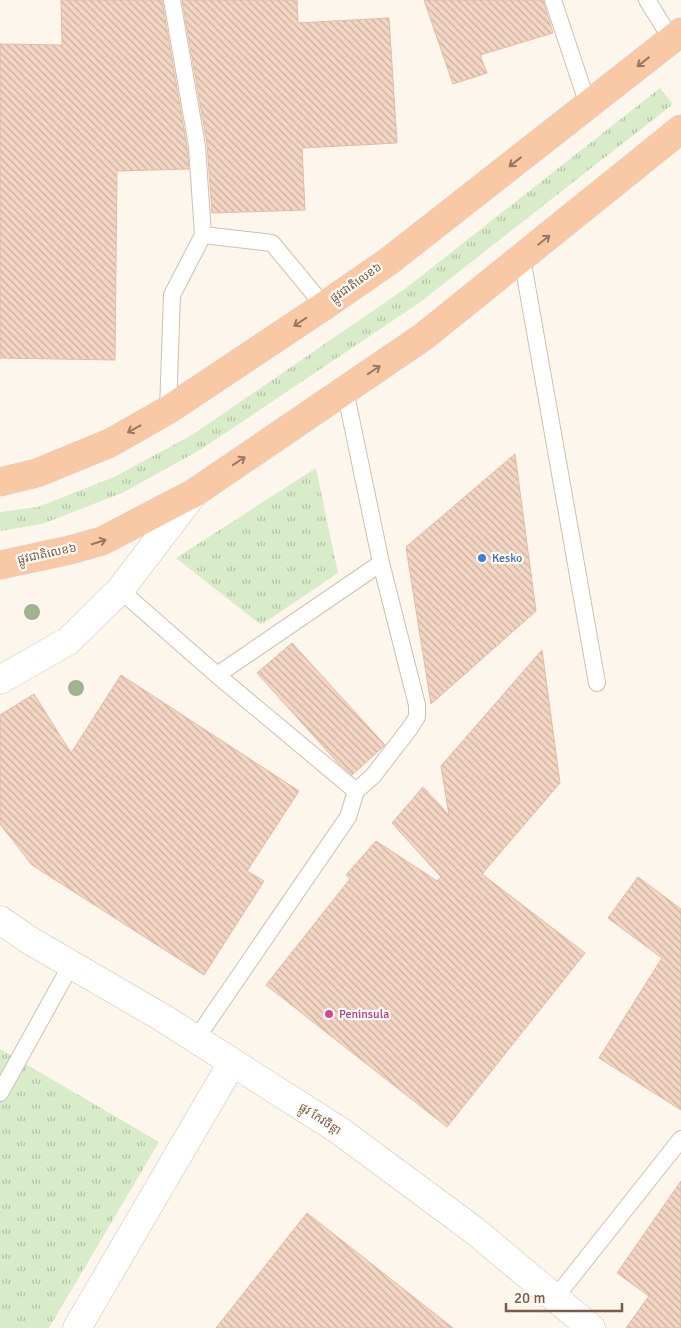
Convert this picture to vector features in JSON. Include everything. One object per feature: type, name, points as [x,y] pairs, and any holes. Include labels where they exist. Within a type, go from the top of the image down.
[{"type":"highway","name":"ផ្លូវជាតិលេខ៦","points":[[0,482],[37,473],[110,443],[168,410],[324,306],[389,260],[676,36]]},
{"type":"highway","name":"ផ្លូវជាតិលេខ៦","points":[[0,565],[102,541],[194,493],[423,337],[681,130]]},
{"type":"street","points":[[0,680],[68,642],[120,590],[194,493]]},
{"type":"street","name":"ផ្លូវ កែវចិន្តា","points":[[0,920],[70,965],[163,1018],[340,1131],[475,1231],[591,1328]]},
{"type":"street","name":"ផ្លូវ កែវចិន្តា","points":[[0,935],[29,940]]},
{"type":"street","points":[[77,1328],[232,1063]]},
{"type":"lane","points":[[168,410],[172,295],[203,234],[197,146],[172,0]]},
{"type":"lane","points":[[553,0],[588,105]]},
{"type":"lane","points":[[647,0],[676,36]]},
{"type":"lane","points":[[203,234],[272,243],[324,306]]},
{"type":"lane","points":[[522,258],[597,683]]},
{"type":"lane","points":[[196,1039],[348,817],[356,791],[373,776],[410,728],[416,717],[417,704],[380,563],[345,390]]},
{"type":"lane","points":[[217,675],[380,563]]},
{"type":"lane","points":[[120,590],[217,675],[356,791]]},
{"type":"lane","points":[[0,1093],[70,965]]},
{"type":"lane","points":[[555,1298],[681,1139]]},
{"type":"green space","points":[[660,88],[673,104],[419,303],[200,450],[122,493],[42,524],[0,531],[0,512],[38,507],[114,477],[192,435],[406,288]]},
{"type":"green space","points":[[316,468],[338,573],[261,625],[176,558]]},
{"type":"green space","points":[[0,1049],[159,1142],[49,1328],[0,1328]]},
{"type":"building","points":[[61,0],[162,0],[187,147],[189,169],[117,171],[115,360],[0,358],[0,44],[62,45]]},
{"type":"building","points":[[182,0],[297,0],[298,23],[389,18],[397,143],[302,148],[305,210],[212,213],[207,144]]},
{"type":"building","points":[[424,0],[543,0],[553,33],[480,55],[487,73],[453,84]]},
{"type":"building","points":[[515,454],[536,611],[431,704],[406,547]]},
{"type":"building","points":[[292,643],[385,745],[352,775],[338,763],[257,673]]},
{"type":"building","points":[[542,650],[560,783],[482,874],[585,953],[447,1127],[266,985],[350,879],[346,875],[376,841],[437,881],[441,877],[392,823],[423,787],[449,815],[441,766]]},
{"type":"building","points":[[121,675],[299,791],[247,871],[264,881],[204,975],[32,865],[0,824],[0,715],[34,694],[71,753]]},
{"type":"building","points":[[638,877],[681,909],[681,1110],[599,1058],[662,958],[608,918]]},
{"type":"building","points":[[681,1181],[681,1328],[626,1328],[649,1296],[617,1273]]},
{"type":"building","points":[[307,1213],[453,1328],[216,1328]]},
{"type":"place","name":"Kesko","points":[[482,558]]},
{"type":"place","name":"Peninsula","points":[[329,1014]]}]
